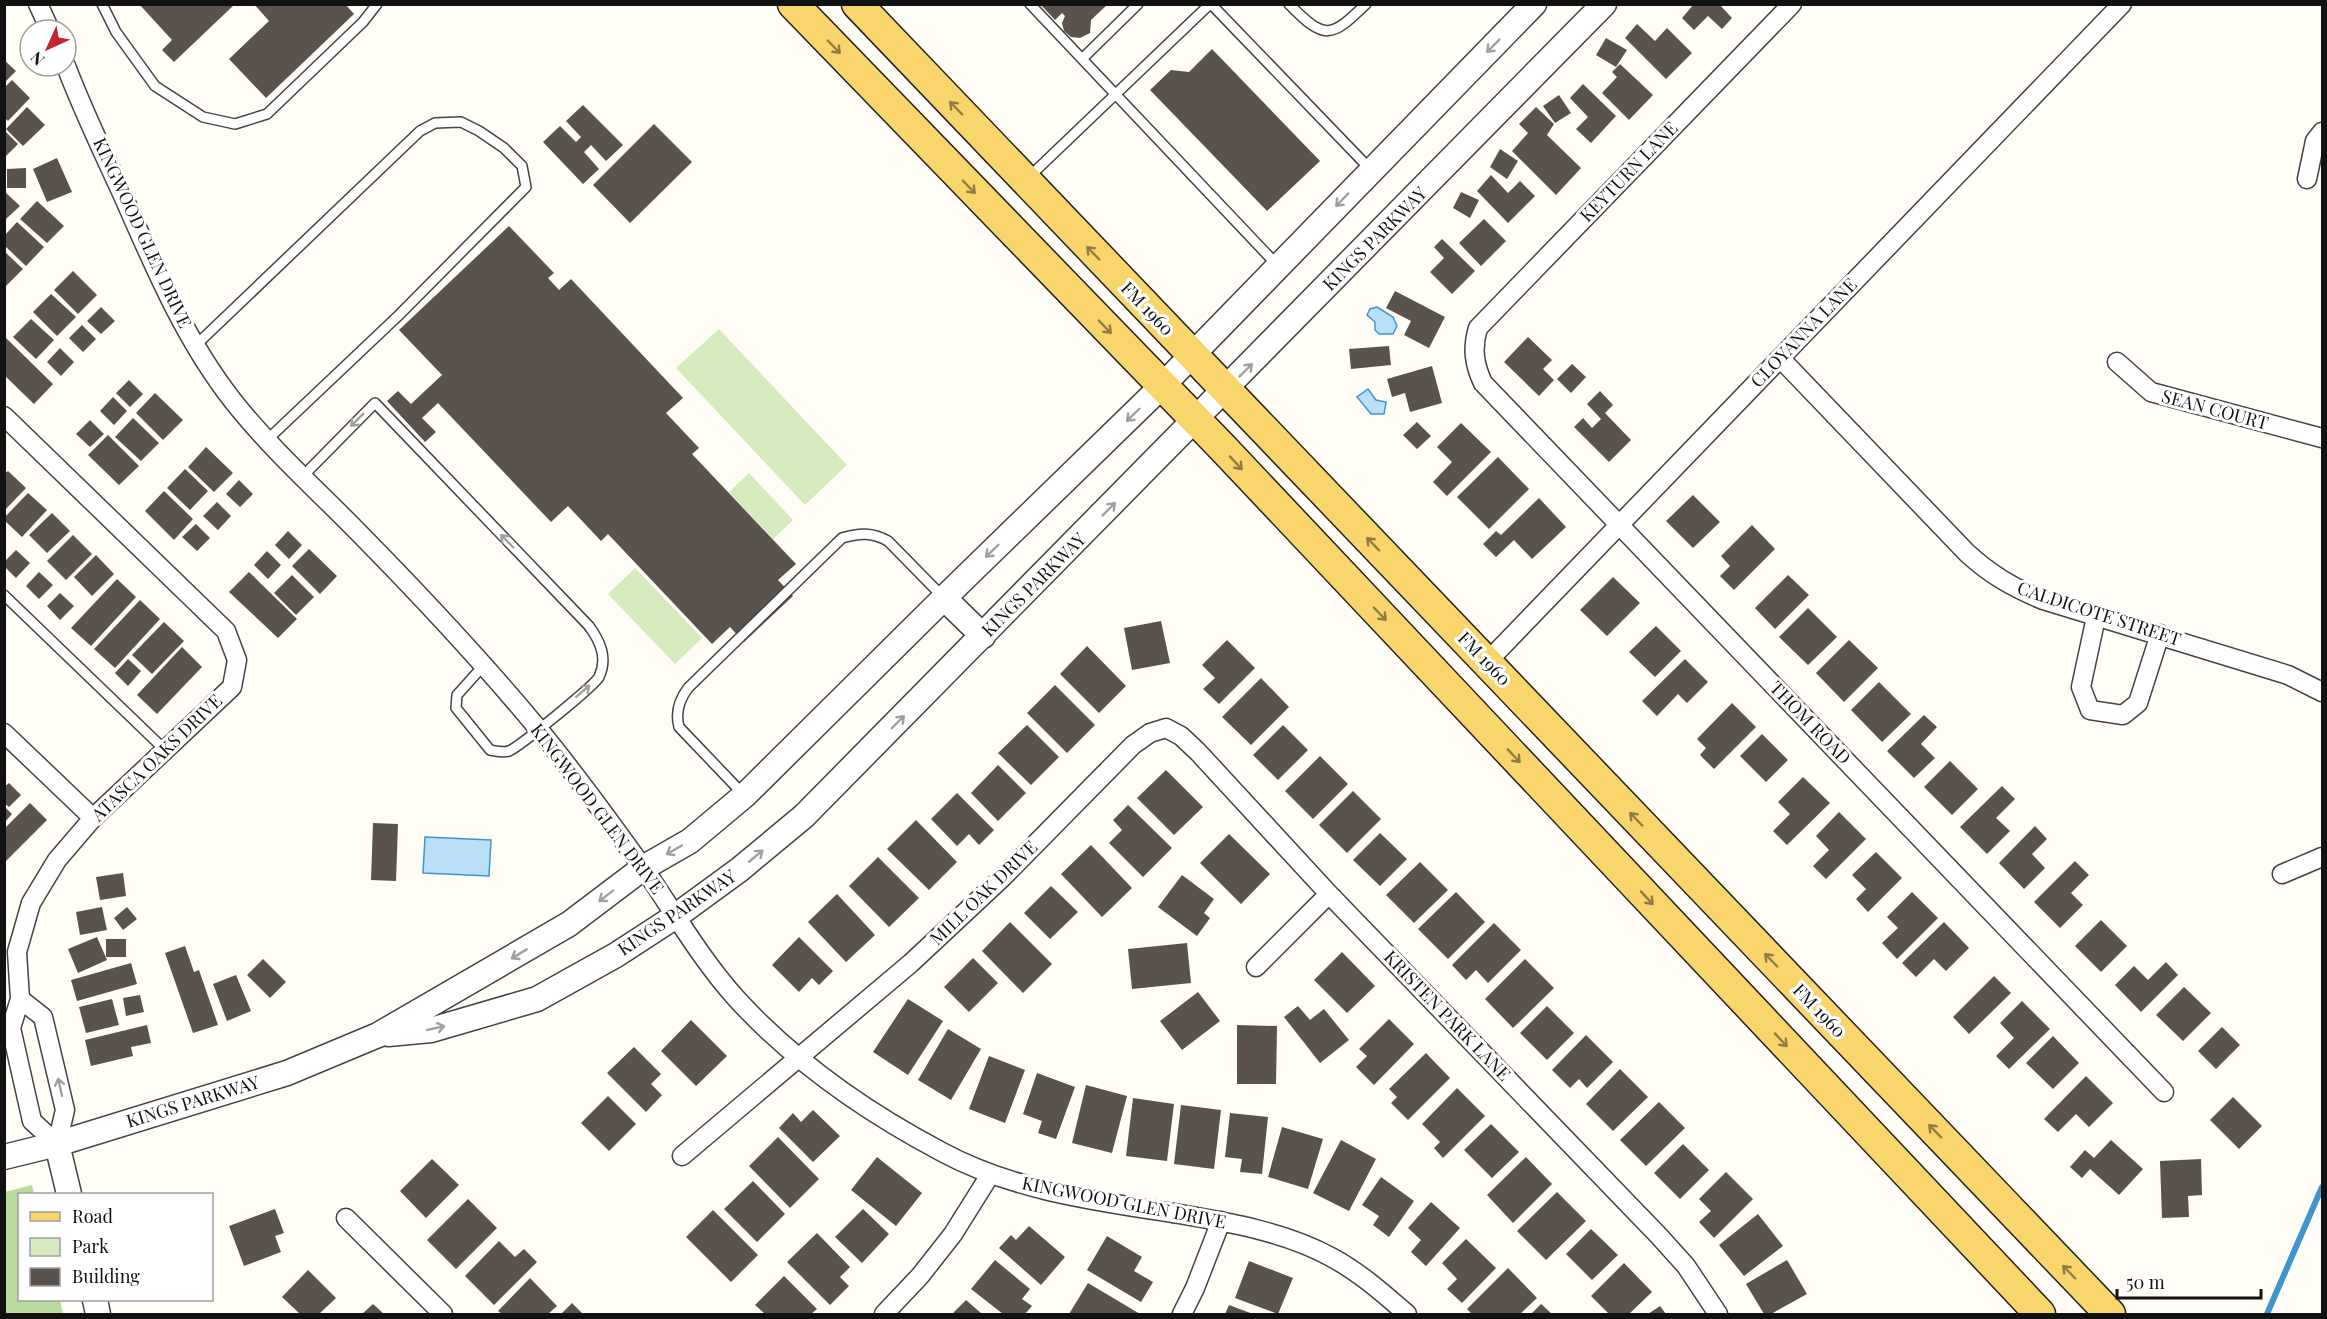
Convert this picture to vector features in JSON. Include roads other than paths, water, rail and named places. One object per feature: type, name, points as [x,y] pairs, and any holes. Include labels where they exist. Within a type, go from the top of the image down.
[{"type":"main road","points":[[793,4],[1196,420],[2040,1314]]},
{"type":"main road","name":"FM 1960","points":[[857,4],[2110,1314]]},
{"type":"street","points":[[38,4],[44,18]]},
{"type":"street","name":"KINGS PARKWAY","points":[[4,1157],[57,1144],[287,1073],[378,1035],[569,924],[643,868],[690,841],[745,795],[1162,386],[1534,4]]},
{"type":"street","name":"KINGS PARKWAY","points":[[378,1035],[431,1030],[537,999],[616,955],[676,916],[739,870],[804,816],[1604,4]]},
{"type":"street","name":"KEYTURN LANE","points":[[1473,345],[1478,328],[1792,4]]},
{"type":"street","name":"CLOYANNA LANE","points":[[1487,662],[2122,4]]},
{"type":"street","name":"KINGWOOD GLEN DRIVE","points":[[71,78],[166,292],[196,345],[231,399],[267,440],[395,570],[484,665],[539,730],[643,868],[731,992],[762,1026],[852,1098],[946,1155],[990,1175],[1095,1201],[1221,1221],[1288,1238],[1327,1254],[1362,1276],[1407,1314]]},
{"type":"street","points":[[2307,179],[2314,141],[2322,132]]},
{"type":"street","name":"THOM ROAD","points":[[1473,345],[1476,369],[1483,383],[2163,1092]]},
{"type":"street","name":"CALDICOTE STREET","points":[[1780,358],[1967,553],[1990,573],[2017,589],[2096,616],[2288,675],[2322,692]]},
{"type":"street","name":"SEAN COURT","points":[[2117,362],[2151,392],[2322,438]]},
{"type":"street","name":"ATASCA OAKS DRIVE","points":[[4,416],[226,630],[237,660],[232,687],[93,818],[57,860],[31,903],[17,952],[20,999],[11,1028],[32,1121],[57,1144]]},
{"type":"street","points":[[944,598],[983,636]]},
{"type":"street","points":[[2096,616],[2081,687],[2090,710],[2123,715],[2138,703],[2160,634]]},
{"type":"street","name":"KRISTEN PARK LANE","points":[[1166,728],[1181,736],[1198,752],[1329,894],[1659,1236],[1686,1266],[1718,1314]]},
{"type":"street","name":"MILL OAK DRIVE","points":[[682,1156],[911,963],[1003,877],[1133,745],[1150,733],[1166,728]]},
{"type":"street","points":[[4,733],[93,818]]},
{"type":"street","points":[[2282,874],[2322,856]]},
{"type":"street","points":[[1256,967],[1329,894]]},
{"type":"street","points":[[20,999],[43,1017],[65,1110],[57,1144],[69,1193]]},
{"type":"street","points":[[884,1314],[920,1276],[953,1234],[990,1175]]},
{"type":"street","points":[[346,1218],[443,1314]]},
{"type":"street","points":[[1182,1314],[1196,1288],[1221,1221]]},
{"type":"lane","points":[[102,4],[116,32],[155,86],[203,117],[235,124],[267,114],[363,22],[377,4]]},
{"type":"lane","points":[[1030,4],[1278,266]]},
{"type":"lane","points":[[1082,59],[1138,4]]},
{"type":"lane","points":[[1025,181],[1210,4],[1371,170]]},
{"type":"lane","points":[[1289,4],[1305,20],[1318,29],[1327,31],[1335,31],[1343,26],[1366,4]]},
{"type":"lane","points":[[196,345],[420,131],[435,123],[461,122],[504,148],[522,166],[526,187],[398,316],[267,440]]},
{"type":"lane","points":[[303,476],[375,403],[589,626],[600,642],[603,658],[598,678],[539,730],[509,751],[490,750],[456,708],[457,695],[484,665]]},
{"type":"lane","points":[[745,795],[679,727],[678,708],[681,697],[688,688],[842,538],[866,533],[878,535],[888,541],[944,598]]},
{"type":"lane","points":[[4,595],[165,750]]},
{"type":"water","points":[[1377,307],[1393,317],[1397,326],[1393,334],[1379,334],[1375,330],[1375,322],[1367,315],[1370,309]]},
{"type":"water","points":[[1368,389],[1376,400],[1386,402],[1384,414],[1371,414],[1357,397]]},
{"type":"water","points":[[425,837],[491,840],[489,876],[423,873]]},
{"type":"waterway","points":[[2267,1314],[2322,1187]]}]
